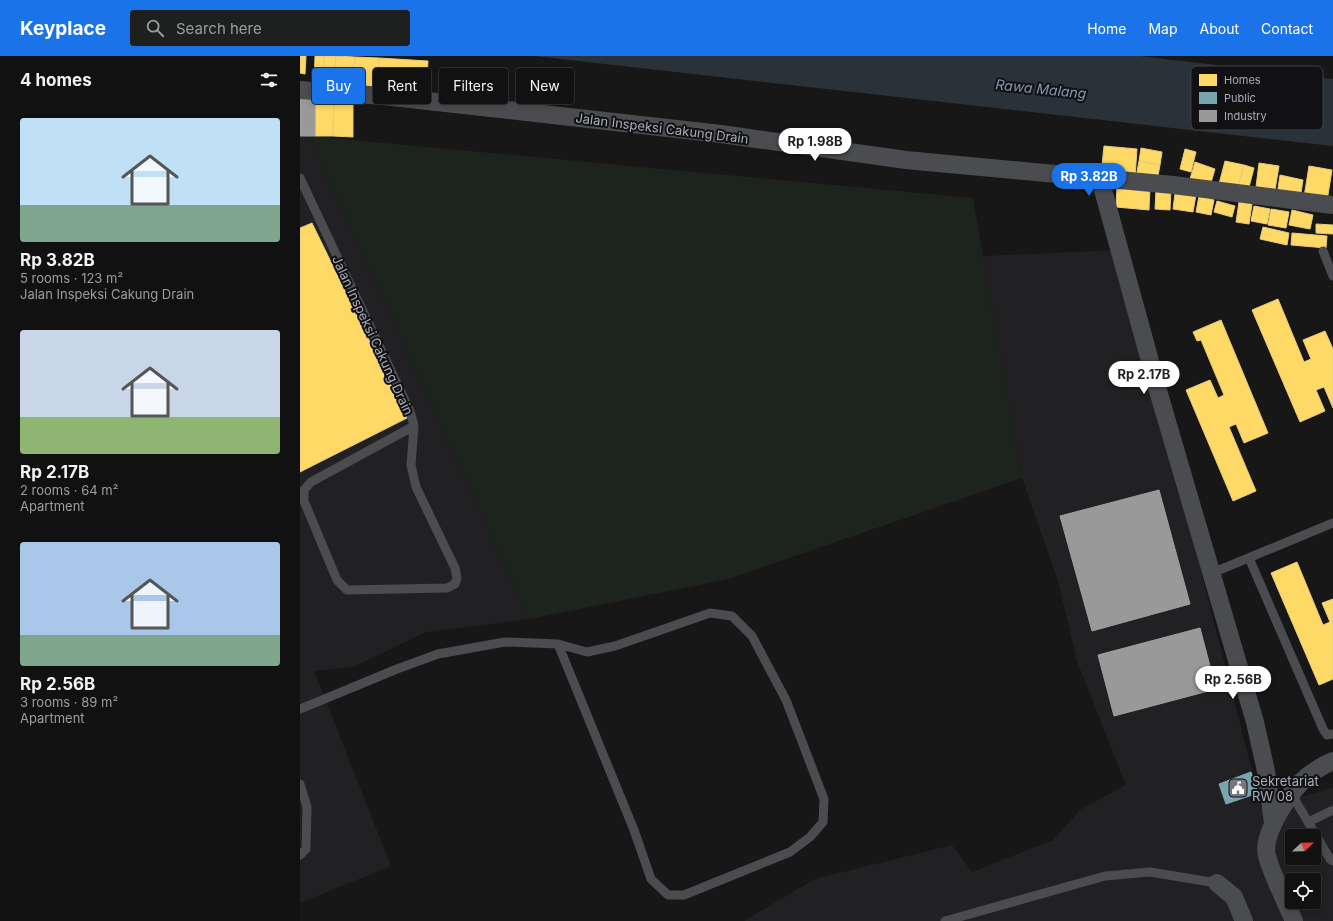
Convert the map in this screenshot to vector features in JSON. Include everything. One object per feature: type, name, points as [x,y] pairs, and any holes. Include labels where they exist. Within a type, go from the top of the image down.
[{"type":"street","name":"Jalan Inspeksi Cakung Drain","points":[[300,90],[383,96],[721,134],[906,160],[1173,185],[1333,205]]},
{"type":"street","points":[[1100,178],[1161,401],[1254,722],[1266,771],[1273,823],[1266,855],[1294,921]]},
{"type":"street","points":[[1273,823],[1308,775],[1333,762]]},
{"type":"street","points":[[1217,883],[1234,897],[1244,921]]},
{"type":"lane","name":"Jalan Inspeksi Cakung Drain","points":[[300,178],[410,411],[414,426],[411,465],[416,486],[455,568],[457,578],[455,584],[447,588],[358,591],[347,590],[337,580],[304,501],[304,490],[311,482],[414,426]]},
{"type":"lane","points":[[1322,251],[1333,276]]},
{"type":"lane","points":[[1212,573],[1333,523]]},
{"type":"lane","points":[[1249,558],[1323,729],[1327,735],[1333,734]]},
{"type":"lane","points":[[300,709],[397,668],[438,654],[505,642],[558,644],[587,652],[615,646],[710,613],[732,616],[752,636],[786,700],[824,799],[823,822],[810,838],[790,852],[684,895],[668,895],[651,879],[634,830],[558,644]]},
{"type":"lane","points":[[300,784],[307,808],[306,849],[300,855]]},
{"type":"lane","points":[[1292,795],[1330,859],[1333,861]]},
{"type":"lane","points":[[1308,822],[1333,810]]},
{"type":"lane","points":[[945,921],[1105,876],[1150,872],[1217,883]]},
{"type":"shaded area","points":[[300,135],[309,136],[529,619],[426,632],[353,667],[314,671],[391,866],[300,903]]},
{"type":"shaded area","points":[[309,136],[973,198],[1022,478],[728,579],[529,619]]},
{"type":"shaded area","points":[[1119,250],[1262,810],[1333,787],[1333,921],[744,921],[815,879],[952,845],[972,872],[1053,840],[1081,809],[1126,785],[1077,661],[1058,581],[1022,478],[983,256]]},
{"type":"water","name":"Rawa Malang","points":[[534,56],[1140,56],[1224,66],[1191,66],[1191,130],[1323,130],[1323,78],[1333,79],[1333,146]]},
{"type":"building: Homes","points":[[300,56],[306,56],[305,74],[300,73]]},
{"type":"building: Homes","points":[[315,56],[324,56],[324,68],[315,68]]},
{"type":"building: Homes","points":[[324,56],[336,56],[335,68],[324,68]]},
{"type":"building: Homes","points":[[336,56],[355,57],[354,68],[335,68]]},
{"type":"building: Homes","points":[[355,57],[379,58],[378,68],[373,68],[373,90],[365,90],[365,68],[354,68]]},
{"type":"building: Homes","points":[[379,58],[428,61],[428,68],[378,68]]},
{"type":"building: Homes","points":[[315,104],[334,104],[333,136],[315,136]]},
{"type":"building: Homes","points":[[334,104],[353,104],[353,137],[333,136]]},
{"type":"building: Homes","points":[[1104,146],[1137,149],[1135,178],[1101,175]]},
{"type":"building: Homes","points":[[1141,148],[1162,152],[1160,165],[1139,161]]},
{"type":"building: Homes","points":[[1185,149],[1196,152],[1191,172],[1180,169]]},
{"type":"building: Homes","points":[[1139,161],[1160,165],[1157,181],[1136,177]]},
{"type":"building: Homes","points":[[1225,161],[1244,165],[1238,188],[1219,184]]},
{"type":"building: Homes","points":[[1195,162],[1215,169],[1210,186],[1190,179]]},
{"type":"building: Homes","points":[[1259,163],[1279,166],[1275,190],[1256,187]]},
{"type":"building: Homes","points":[[1244,165],[1254,168],[1248,191],[1238,188]]},
{"type":"building: Homes","points":[[1309,166],[1332,170],[1327,201],[1304,197]]},
{"type":"building: Homes","points":[[1280,175],[1303,180],[1300,199],[1277,195]]},
{"type":"building: Homes","points":[[1117,186],[1150,188],[1149,210],[1116,207]]},
{"type":"building: Homes","points":[[1156,190],[1171,191],[1170,210],[1155,209]]},
{"type":"building: Homes","points":[[1175,193],[1196,195],[1193,212],[1173,209]]},
{"type":"building: Homes","points":[[1199,196],[1214,200],[1211,215],[1196,212]]},
{"type":"building: Homes","points":[[1217,201],[1235,206],[1232,217],[1214,212]]},
{"type":"building: Homes","points":[[1239,202],[1252,204],[1249,224],[1236,222]]},
{"type":"building: Homes","points":[[1254,206],[1270,209],[1267,224],[1251,221]]},
{"type":"building: Homes","points":[[1271,209],[1289,212],[1286,228],[1268,225]]},
{"type":"building: Homes","points":[[1292,210],[1313,215],[1310,229],[1289,225]]},
{"type":"building: Homes","points":[[312,223],[407,418],[300,472],[300,228]]},
{"type":"building: Homes","points":[[1316,224],[1333,225],[1333,234],[1316,233]]},
{"type":"building: Homes","points":[[1263,227],[1289,233],[1287,245],[1260,239]]},
{"type":"building: Homes","points":[[1292,233],[1327,236],[1326,248],[1291,245]]},
{"type":"building: Homes","points":[[1278,299],[1304,362],[1311,359],[1303,340],[1325,331],[1333,349],[1333,408],[1324,387],[1316,390],[1325,411],[1300,422],[1252,310]]},
{"type":"building: Homes","points":[[1221,320],[1268,433],[1244,443],[1236,424],[1229,427],[1256,491],[1233,501],[1186,390],[1210,380],[1218,398],[1224,395],[1201,340],[1197,341],[1193,332]]},
{"type":"building: Homes","points":[[1297,562],[1323,625],[1330,622],[1322,603],[1333,599],[1333,679],[1319,685],[1271,573]]},
{"type":"building: Public","name":"Sekretariat RW 08","points":[[1251,772],[1258,793],[1226,804],[1219,784]]},
{"type":"building: Industry","points":[[300,96],[312,96],[312,104],[315,104],[315,136],[300,136]]},
{"type":"building: Industry","points":[[1159,490],[1190,604],[1092,631],[1060,516]]},
{"type":"building: Industry","points":[[1200,628],[1216,689],[1114,716],[1098,655]]},
{"type":"place","name":"Sekretariat RW 08","points":[[1238,788]]}]
